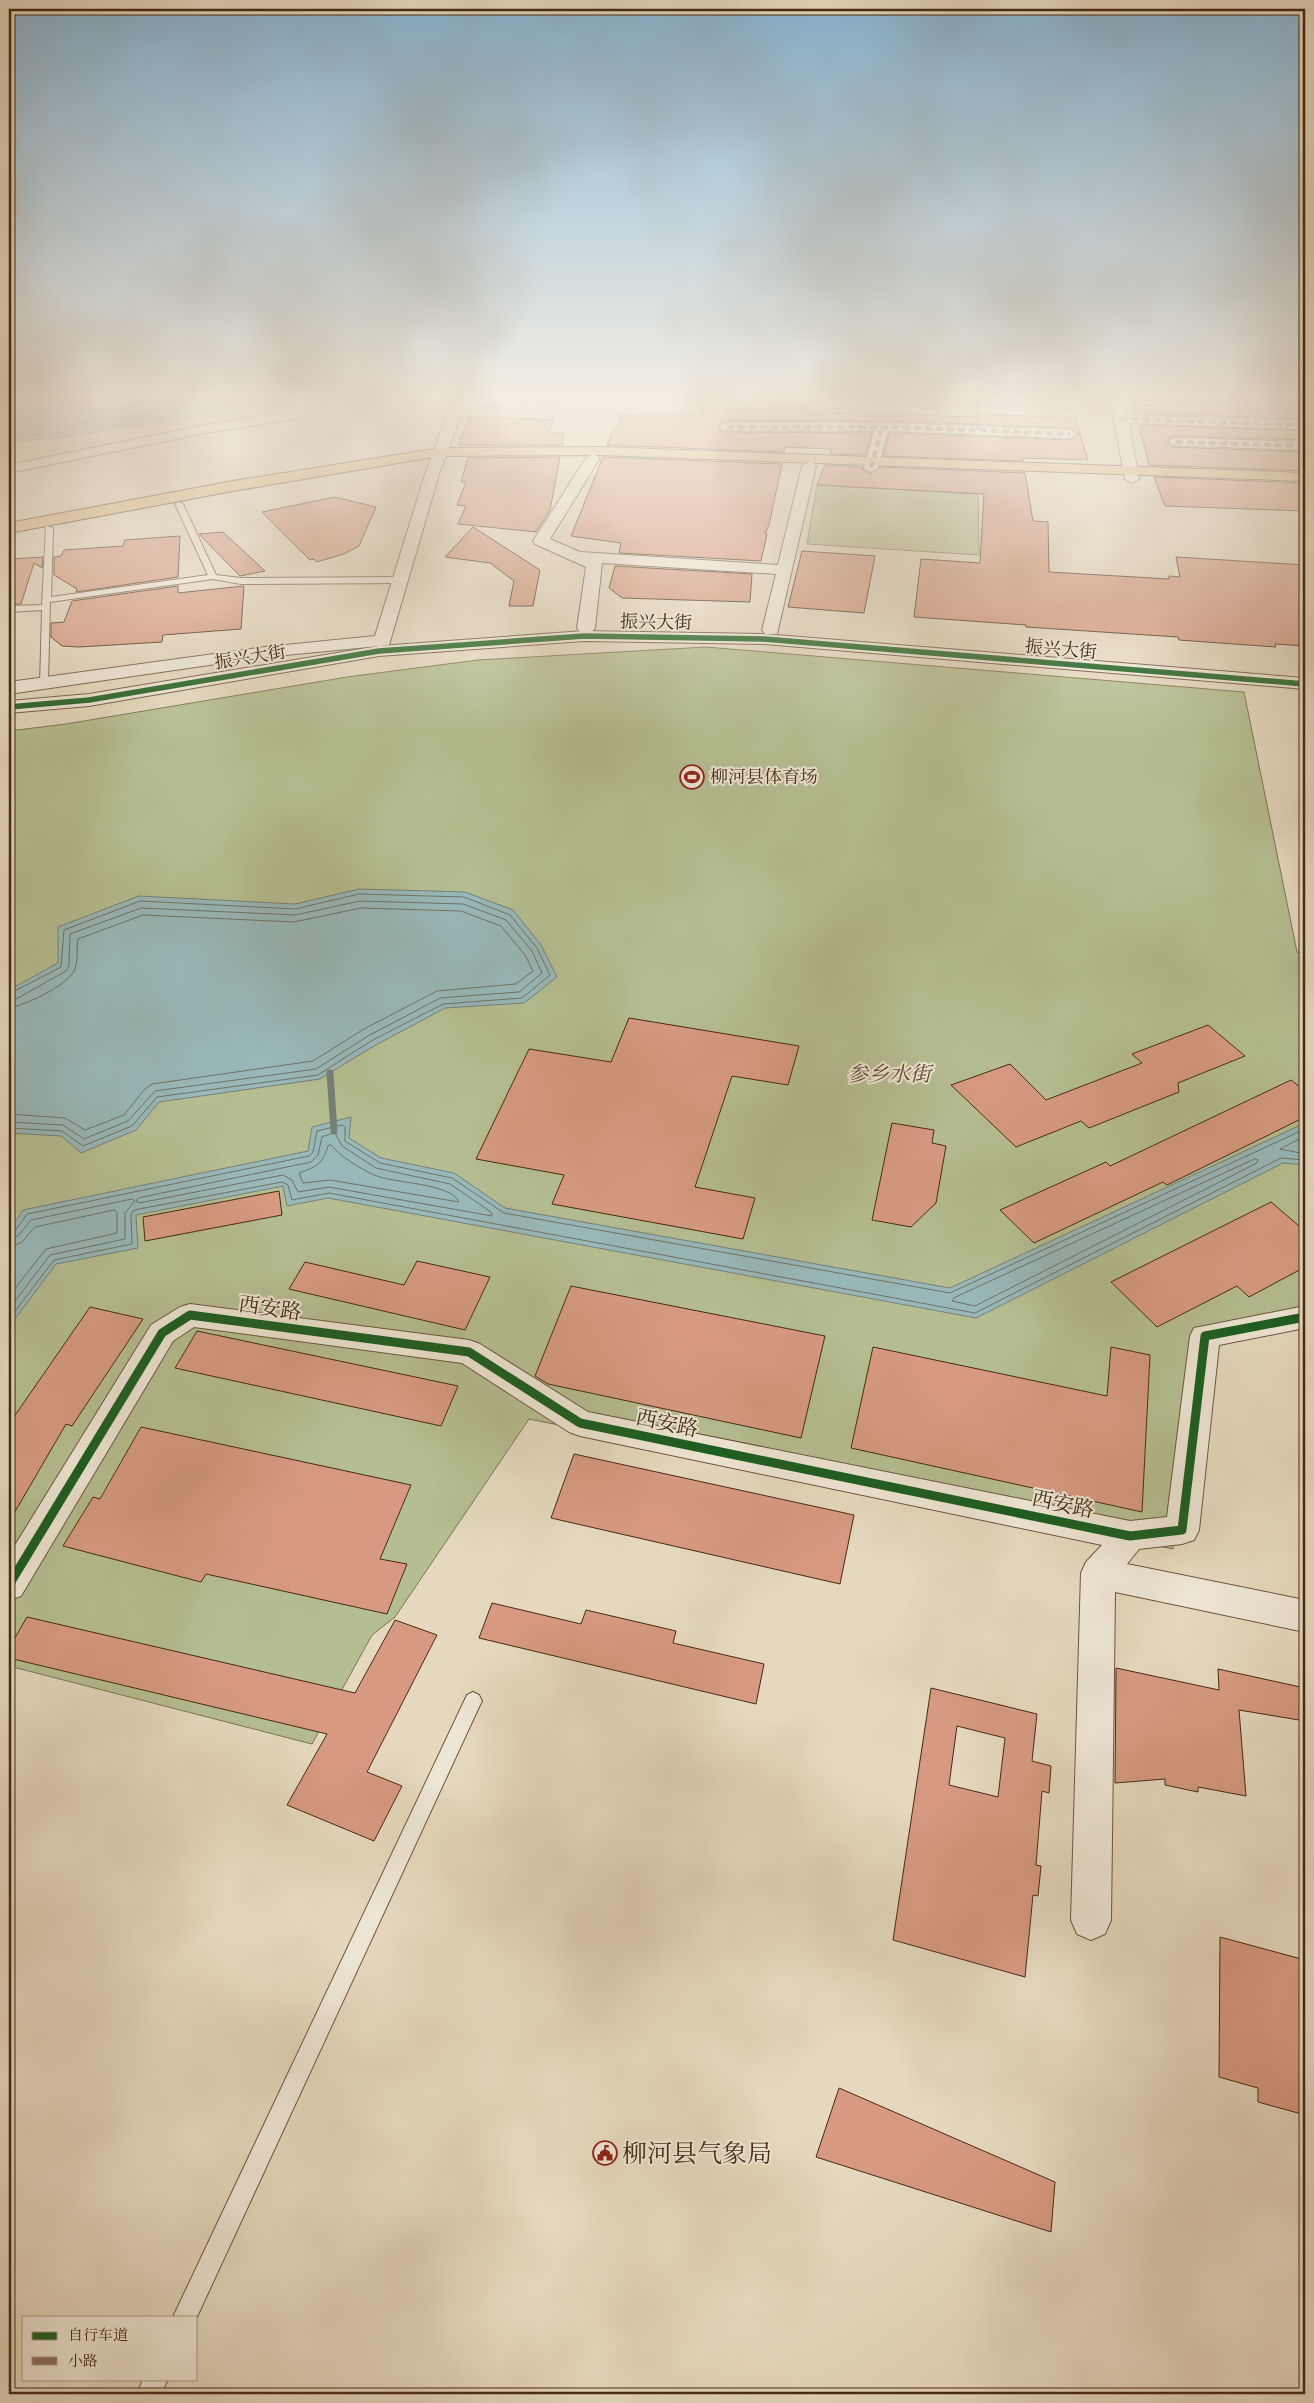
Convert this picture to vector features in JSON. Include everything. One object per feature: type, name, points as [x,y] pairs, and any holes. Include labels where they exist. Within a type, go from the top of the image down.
[{"type":"main road","points":[[9,528],[99,511]]},
{"type":"main road","points":[[9,535],[140,511]]},
{"type":"street","points":[[9,688],[265,652],[383,641],[421,511]]},
{"type":"street","points":[[560,511],[541,542],[595,564],[586,628]]},
{"type":"street","points":[[770,630],[799,511]]},
{"type":"street","points":[[577,557],[785,570]]},
{"type":"street","name":"振兴大街","points":[[9,698],[90,690],[383,641],[586,628],[770,630],[1305,672]]},
{"type":"street","name":"振兴大街","points":[[9,708],[89,700],[379,651],[584,636],[764,638],[1305,684]]},
{"type":"street","name":"西安路","points":[[9,1585],[162,1333],[190,1315],[469,1352],[580,1423],[1130,1536],[1182,1530],[1205,1336],[1305,1317]]},
{"type":"street","points":[[1091,1920],[1098,1573],[1130,1536]]},
{"type":"street","points":[[1098,1573],[1305,1616]]},
{"type":"lane","points":[[182,511],[213,577]]},
{"type":"lane","points":[[43,683],[49,528]]},
{"type":"lane","points":[[9,609],[213,577],[241,581],[400,580]]},
{"type":"lane","points":[[185,2316],[473,1701]]},
{"type":"lane","points":[[149,2394],[156,2380]]},
{"type":"green space","points":[[813,511],[978,511],[979,555],[807,544]]},
{"type":"green space","name":"参乡水街","points":[[706,647],[1244,692],[1297,952],[1305,954],[1305,1328],[1198,1348],[1173,1549],[529,1419],[395,1617],[372,1635],[312,1744],[9,1666],[9,731],[66,724],[347,677],[478,660]]},
{"type":"water","points":[[359,889],[465,892],[513,910],[541,945],[557,977],[524,1003],[445,1008],[374,1046],[320,1079],[159,1102],[136,1130],[81,1153],[61,1136],[9,1133],[9,990],[58,963],[58,927],[139,896],[295,904]]},
{"type":"water","points":[[351,1117],[349,1138],[381,1158],[454,1173],[505,1208],[950,1288],[1305,1123],[1305,1165],[1283,1163],[976,1318],[328,1198],[287,1206],[283,1186],[136,1215],[138,1248],[56,1264],[9,1327],[9,1231],[23,1210],[308,1151],[312,1127]]},
{"type":"building","points":[[374,511],[359,546],[344,554],[317,562],[314,559],[310,560],[262,512]]},
{"type":"building","points":[[464,511],[549,511],[536,532],[458,524]]},
{"type":"building","points":[[581,511],[772,511],[765,534],[767,534],[761,561],[619,553],[621,543],[571,536]]},
{"type":"building","points":[[983,511],[1031,511],[1033,521],[1048,522],[1049,572],[1169,579],[1169,576],[1180,577],[1176,557],[1305,565],[1305,646],[1275,644],[1276,647],[1179,640],[1178,637],[1026,627],[1026,625],[914,617],[921,559],[980,563]]},
{"type":"building","points":[[473,527],[540,570],[533,606],[509,606],[514,581],[490,563],[445,557]]},
{"type":"building","points":[[223,532],[265,571],[240,576],[199,534]]},
{"type":"building","points":[[180,536],[178,577],[76,592],[77,589],[54,575],[54,557],[61,556],[64,550],[123,546],[125,540]]},
{"type":"building","points":[[802,551],[875,556],[864,613],[788,607]]},
{"type":"building","points":[[43,557],[42,568],[34,563],[21,604],[9,604],[9,559]]},
{"type":"building","points":[[615,566],[752,574],[750,602],[622,598],[609,588]]},
{"type":"building","points":[[178,586],[178,593],[244,586],[241,629],[163,635],[162,642],[79,647],[62,646],[51,637],[51,623],[64,622],[72,601]]},
{"type":"building","points":[[629,1018],[799,1046],[788,1085],[732,1076],[695,1187],[755,1198],[743,1239],[552,1204],[564,1175],[476,1159],[529,1049],[611,1062]]},
{"type":"building","points":[[1208,1025],[1245,1056],[1178,1083],[1179,1092],[1089,1128],[1081,1121],[1016,1147],[951,1085],[1010,1064],[1046,1100],[1142,1063],[1132,1054]]},
{"type":"building","points":[[1291,1080],[1305,1091],[1305,1117],[1167,1185],[1163,1182],[1034,1243],[1000,1210],[1106,1162],[1110,1166]]},
{"type":"building","points":[[892,1123],[934,1130],[932,1143],[946,1146],[936,1203],[911,1227],[872,1220]]},
{"type":"building","points":[[279,1191],[282,1215],[145,1241],[143,1217]]},
{"type":"building","points":[[1271,1202],[1305,1231],[1305,1267],[1249,1297],[1237,1286],[1157,1327],[1111,1282]]},
{"type":"building","points":[[417,1261],[490,1277],[465,1330],[289,1289],[305,1262],[404,1285]]},
{"type":"building","points":[[571,1286],[825,1336],[801,1438],[548,1384],[535,1376]]},
{"type":"building","points":[[90,1307],[143,1319],[72,1426],[66,1424],[9,1522],[9,1424]]},
{"type":"building","points":[[197,1331],[458,1386],[441,1426],[175,1368]]},
{"type":"building","points":[[873,1347],[1107,1396],[1111,1347],[1150,1355],[1142,1512],[851,1448]]},
{"type":"building","points":[[141,1427],[411,1485],[380,1559],[407,1564],[387,1614],[206,1574],[201,1582],[63,1546],[93,1497],[100,1499]]},
{"type":"building","points":[[574,1454],[854,1515],[840,1584],[551,1518]]},
{"type":"building","points":[[492,1603],[581,1624],[586,1610],[676,1631],[673,1643],[764,1664],[756,1704],[479,1638]]},
{"type":"building","points":[[27,1617],[355,1693],[395,1620],[437,1635],[367,1772],[402,1786],[374,1841],[287,1805],[327,1734],[9,1658],[9,1648]]},
{"type":"building","points":[[1116,1668],[1219,1690],[1218,1669],[1305,1688],[1305,1721],[1239,1710],[1246,1796],[1198,1787],[1198,1792],[1165,1785],[1165,1779],[1115,1783]]},
{"type":"building","points":[[931,1688],[1037,1714],[1032,1761],[1051,1766],[1049,1793],[1042,1791],[1036,1865],[1041,1866],[1038,1896],[1033,1895],[1025,1977],[893,1940]],"holes":[[[957,1726],[1005,1738],[998,1797],[949,1785]]]},
{"type":"building","points":[[1220,1937],[1305,1960],[1305,2115],[1258,2102],[1258,2088],[1219,2077]]},
{"type":"building","points":[[839,2088],[1055,2182],[1051,2232],[816,2157]]},
{"type":"waterway","points":[[330,1073],[334,1131]]},
{"type":"cycle path","points":[[9,707],[89,700],[379,651],[584,636],[764,639],[1305,684]]},
{"type":"cycle path","points":[[9,1585],[162,1333],[190,1315],[469,1352],[580,1423],[1130,1536],[1182,1530],[1205,1336],[1305,1317]]},
{"type":"place","name":"柳河县体育场","points":[[692,777]]},
{"type":"place","name":"柳河县气象局","points":[[605,2153]]}]
